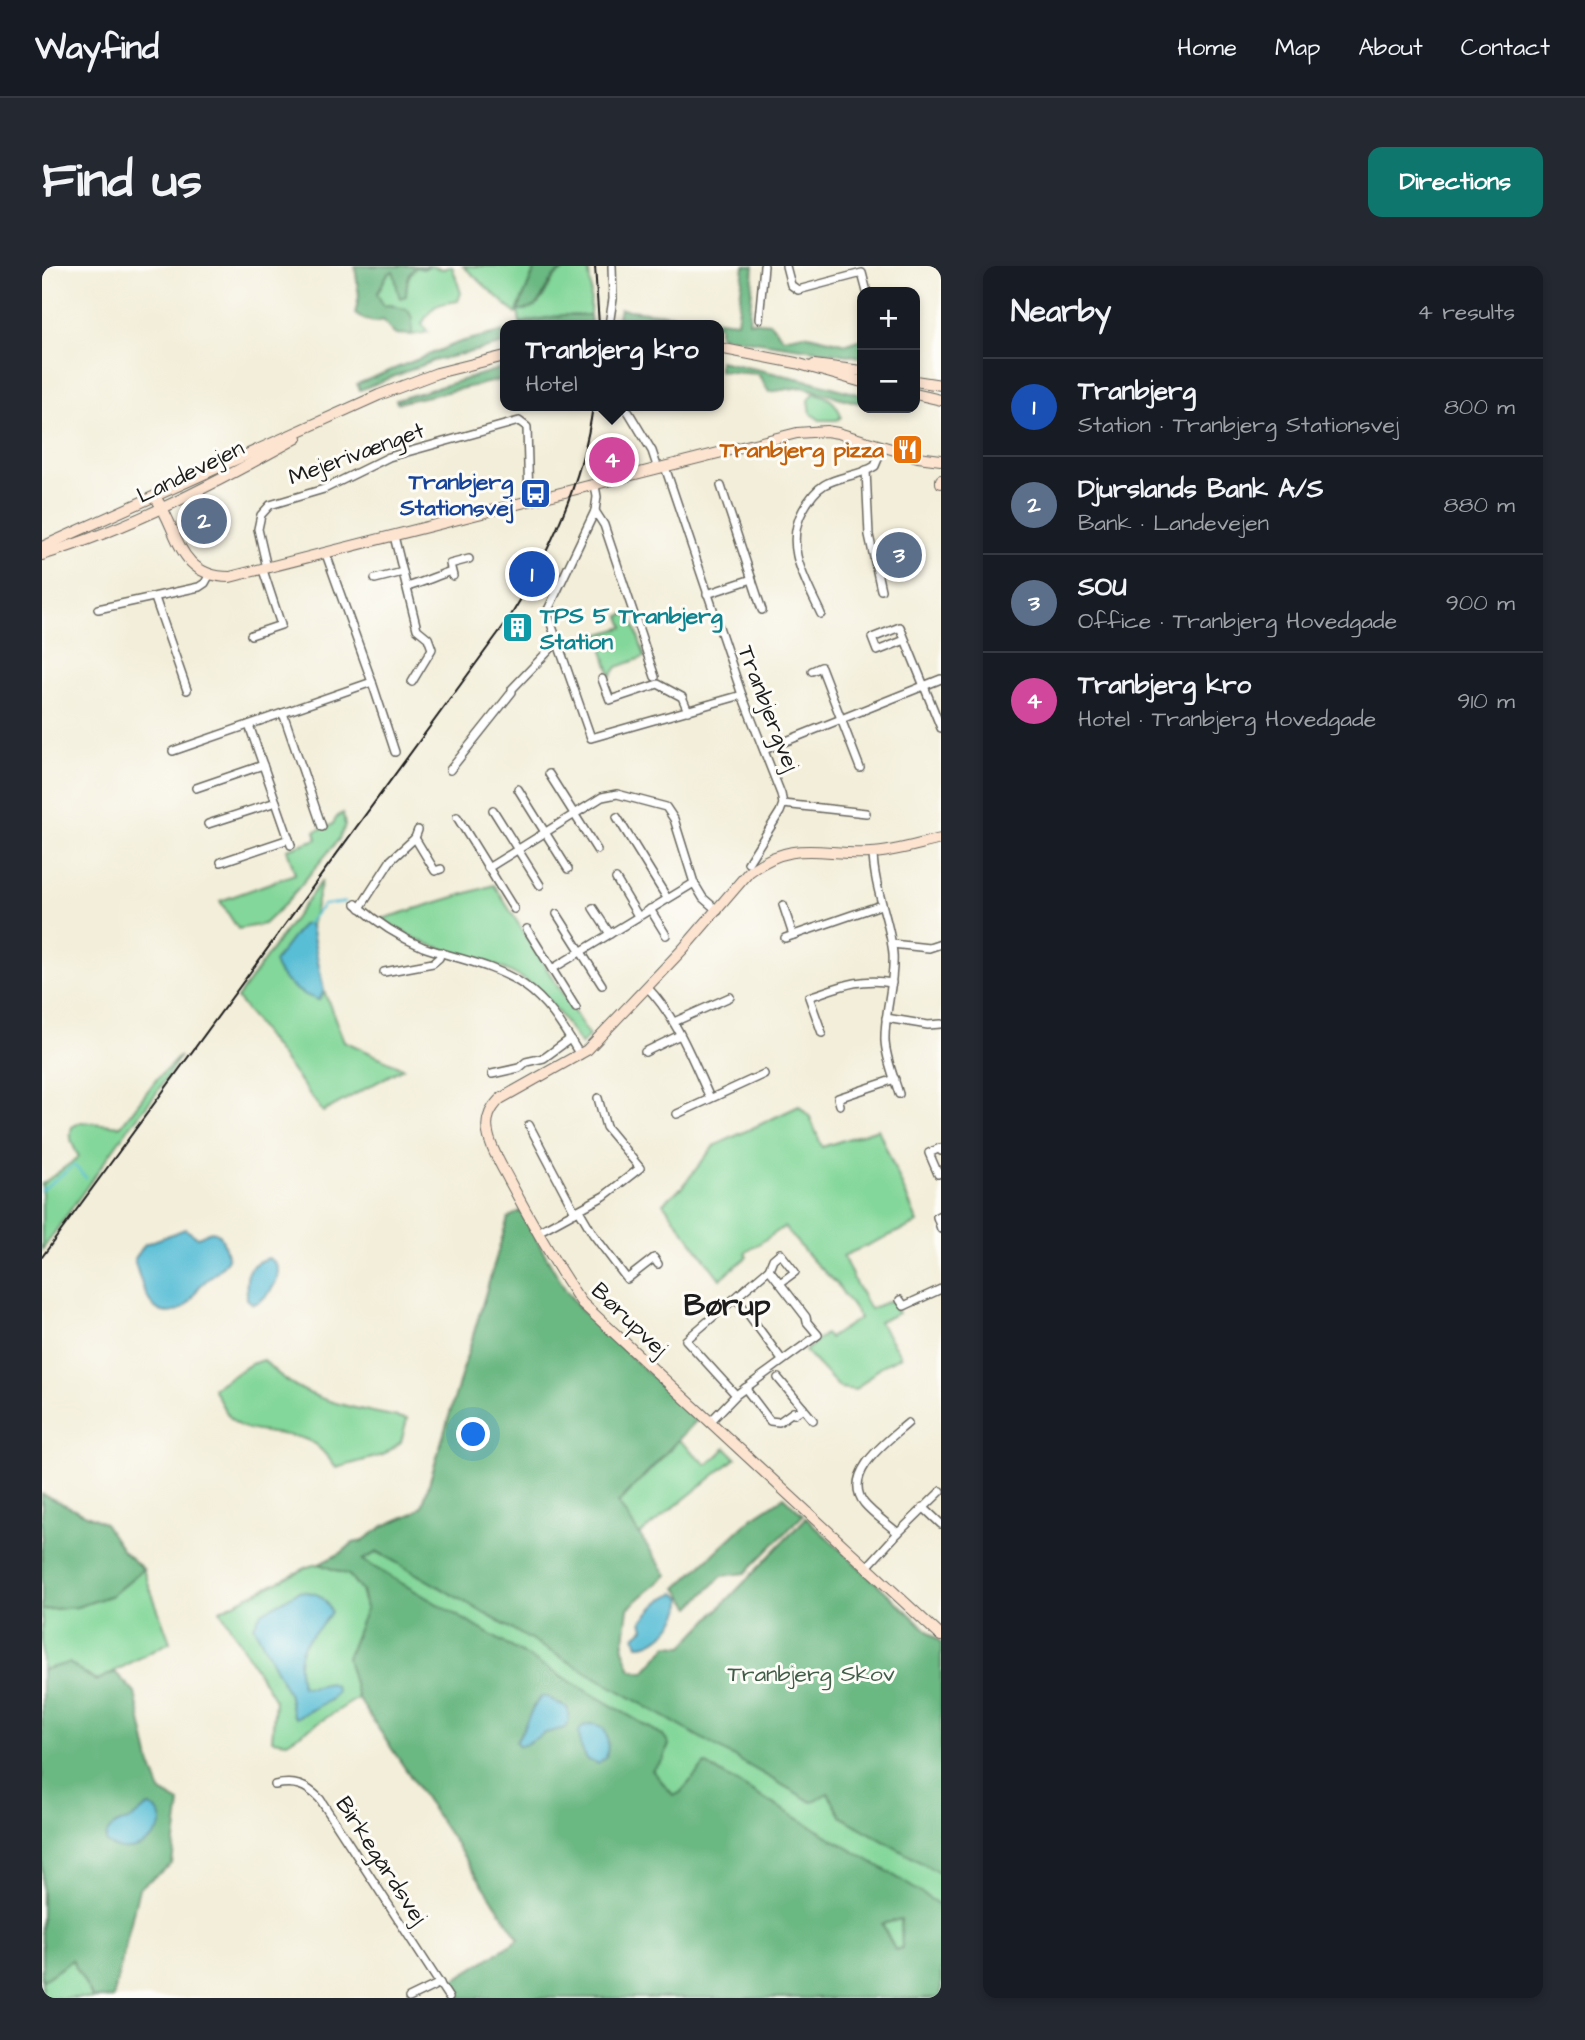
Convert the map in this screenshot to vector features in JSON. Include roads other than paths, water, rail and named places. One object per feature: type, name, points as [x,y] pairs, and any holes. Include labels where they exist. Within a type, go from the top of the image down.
[{"type":"street","points":[[610,320],[613,299],[612,266]]},
{"type":"street","points":[[760,319],[764,266]]},
{"type":"street","points":[[786,266],[791,285],[798,290],[862,273],[866,287]]},
{"type":"street","points":[[724,349],[796,363],[857,370]]},
{"type":"street","name":"Landevejen","points":[[42,547],[349,408],[438,373],[500,357]]},
{"type":"street","points":[[796,363],[857,381]]},
{"type":"street","points":[[920,382],[941,385]]},
{"type":"street","points":[[920,395],[941,400]]},
{"type":"street","name":"Landevejen","points":[[42,555],[160,508],[272,452],[349,408]]},
{"type":"street","name":"Tranbjergvej","points":[[628,411],[662,468],[783,804]]},
{"type":"street","name":"Mejerivænget","points":[[265,569],[258,528],[261,515],[270,505],[324,489],[388,457],[519,421],[527,427],[529,502]]},
{"type":"street","points":[[155,497],[189,561],[210,573],[230,577],[797,433],[838,433],[918,457],[941,460]]},
{"type":"street","points":[[821,614],[796,556],[796,524],[806,504],[818,489],[832,481],[866,470],[878,462],[883,447]]},
{"type":"street","points":[[866,470],[869,535],[881,590]]},
{"type":"street","points":[[595,485],[595,511],[547,612],[592,738],[742,695]]},
{"type":"street","points":[[721,486],[762,610]]},
{"type":"street","points":[[595,511],[604,525],[655,677]]},
{"type":"street","points":[[394,536],[417,629],[428,638],[432,649],[412,682]]},
{"type":"street","points":[[326,554],[395,752]]},
{"type":"street","points":[[407,587],[433,580],[436,575],[452,573],[450,564],[469,559]]},
{"type":"street","points":[[251,635],[281,625],[265,569]]},
{"type":"street","points":[[375,579],[403,572]]},
{"type":"street","points":[[98,610],[203,585],[210,573]]},
{"type":"street","points":[[708,594],[752,579]]},
{"type":"street","points":[[155,598],[187,691]]},
{"type":"street","points":[[905,640],[940,728]]},
{"type":"street","points":[[450,770],[512,689],[556,642]]},
{"type":"street","points":[[410,667],[418,672]]},
{"type":"street","points":[[812,671],[821,667],[860,768]]},
{"type":"street","points":[[603,679],[610,700],[658,684],[682,697],[688,711]]},
{"type":"street","points":[[764,750],[941,679]]},
{"type":"street","points":[[173,751],[372,682]]},
{"type":"street","points":[[283,713],[321,827]]},
{"type":"street","points":[[221,862],[290,842],[249,725]]},
{"type":"street","points":[[196,788],[263,765]]},
{"type":"street","points":[[549,774],[597,850]]},
{"type":"street","points":[[518,789],[568,869]]},
{"type":"street","points":[[488,868],[575,813],[609,794],[617,794],[666,807],[674,819],[694,883],[703,898],[718,911]]},
{"type":"street","points":[[208,824],[276,802]]},
{"type":"street","name":"Tranbjergvej","points":[[783,804],[866,813]]},
{"type":"street","name":"Tranbjergvej","points":[[748,863],[783,804]]},
{"type":"street","points":[[493,810],[540,886]]},
{"type":"street","points":[[457,817],[514,909]]},
{"type":"street","points":[[617,817],[667,898]]},
{"type":"street","points":[[418,830],[415,838],[391,860],[358,906],[405,939],[492,968],[523,984],[554,1013],[580,1055]]},
{"type":"street","points":[[415,838],[435,871],[441,869]]},
{"type":"street","name":"Børupvej","points":[[941,839],[873,853],[807,850],[772,857],[749,872],[718,911],[580,1055],[494,1105],[488,1117],[487,1132],[538,1232],[582,1303],[941,1636]]},
{"type":"street","points":[[873,853],[875,885],[892,944],[892,983],[886,1018],[886,1048],[899,1094]]},
{"type":"street","points":[[616,879],[638,916]]},
{"type":"street","points":[[552,969],[694,883]]},
{"type":"street","points":[[783,905],[789,936],[881,905]]},
{"type":"street","points":[[593,908],[610,934]]},
{"type":"street","points":[[650,909],[666,935]]},
{"type":"street","points":[[557,914],[602,985]]},
{"type":"street","points":[[527,929],[576,1008]]},
{"type":"street","points":[[892,944],[929,948],[941,944]]},
{"type":"street","points":[[384,972],[433,962],[442,952]]},
{"type":"street","points":[[822,1033],[809,997],[867,979],[892,983]]},
{"type":"street","points":[[647,987],[666,1008],[674,1022],[710,1098]]},
{"type":"street","points":[[674,1022],[730,997]]},
{"type":"street","points":[[886,1018],[928,1025],[941,1024]]},
{"type":"street","points":[[645,1052],[680,1035]]},
{"type":"street","points":[[492,1074],[519,1068],[526,1062],[544,1058],[570,1039]]},
{"type":"street","points":[[677,1114],[764,1073]]},
{"type":"street","points":[[840,1105],[838,1098],[895,1079]]},
{"type":"street","points":[[538,1232],[604,1196],[640,1168],[606,1127],[598,1098]]},
{"type":"street","name":"Børupvej","points":[[529,1125],[577,1211],[627,1279],[654,1258],[658,1264]]},
{"type":"street","points":[[941,1151],[940,1148],[929,1153],[938,1174],[941,1173]]},
{"type":"street","points":[[941,1215],[937,1217],[941,1229]]},
{"type":"street","name":"Børupvej","points":[[736,1395],[686,1340],[769,1269],[773,1259],[780,1253],[795,1272],[780,1283]]},
{"type":"street","points":[[710,1422],[736,1395],[817,1335],[769,1269]]},
{"type":"street","points":[[901,1300],[904,1306],[941,1289]]},
{"type":"street","points":[[737,1298],[782,1360]]},
{"type":"street","points":[[778,1378],[813,1420]]},
{"type":"street","points":[[745,1388],[770,1421],[779,1422],[803,1408]]},
{"type":"street","points":[[898,1533],[864,1503],[859,1484],[863,1469],[872,1454],[908,1423]]},
{"type":"street","points":[[867,1567],[923,1507],[941,1492]]},
{"type":"street","points":[[923,1507],[941,1524]]},
{"type":"street","name":"Birkegårdsvej","points":[[275,1785],[290,1782],[301,1784],[320,1799],[449,1998]]},
{"type":"street","points":[[410,1998],[440,1983]]},
{"type":"water","points":[[302,925],[311,926],[324,991],[319,1000],[292,986],[281,975],[274,962]]},
{"type":"water","points":[[185,1229],[197,1237],[213,1231],[217,1233],[223,1240],[228,1259],[200,1286],[186,1306],[171,1313],[162,1312],[149,1300],[134,1260],[145,1244]]},
{"type":"water","points":[[268,1258],[275,1263],[278,1276],[265,1297],[253,1304],[247,1299],[248,1273],[254,1264]]},
{"type":"water","points":[[299,1591],[319,1596],[326,1601],[331,1612],[302,1650],[299,1669],[301,1684],[310,1687],[329,1683],[335,1686],[337,1691],[330,1700],[296,1718],[288,1693],[254,1626],[260,1614]]},
{"type":"water","points":[[675,1593],[682,1598],[674,1622],[654,1641],[638,1645],[635,1636],[644,1628],[642,1621],[661,1601]]},
{"type":"water","points":[[541,1697],[547,1697],[568,1709],[569,1721],[565,1728],[545,1733],[524,1745],[518,1745],[516,1741]]},
{"type":"water","points":[[593,1724],[603,1728],[608,1742],[606,1758],[598,1764],[587,1760],[580,1745],[579,1731],[583,1726]]},
{"type":"water","points":[[149,1806],[157,1810],[162,1821],[158,1832],[152,1838],[130,1849],[106,1843],[108,1832],[114,1826],[134,1817]]},
{"type":"waterway","points":[[307,924],[323,905],[345,902]]},
{"type":"waterway","points":[[42,1190],[74,1165],[86,1178]]},
{"type":"tram line","points":[[595,266],[599,320]]},
{"type":"tram line","points":[[42,1257],[510,617],[563,515],[581,461],[592,411]]},
{"type":"place","name":"Tranbjerg pizza","points":[[907,449]]},
{"type":"place","name":"Tranbjerg kro","points":[[612,460]]},
{"type":"place","name":"Tranbjerg Stationsvej","points":[[536,494]]},
{"type":"place","name":"Djurslands Bank A/S","points":[[204,521]]},
{"type":"place","name":"SOU","points":[[899,555]]},
{"type":"place","name":"Tranbjerg","points":[[532,574]]},
{"type":"place","name":"TPS 5 Tranbjerg Station","points":[[517,628]]},
{"type":"district","name":"Børup","points":[[727,1305]]},
{"type":"park label","name":"Tranbjerg Skov","points":[[811,1673]]}]
